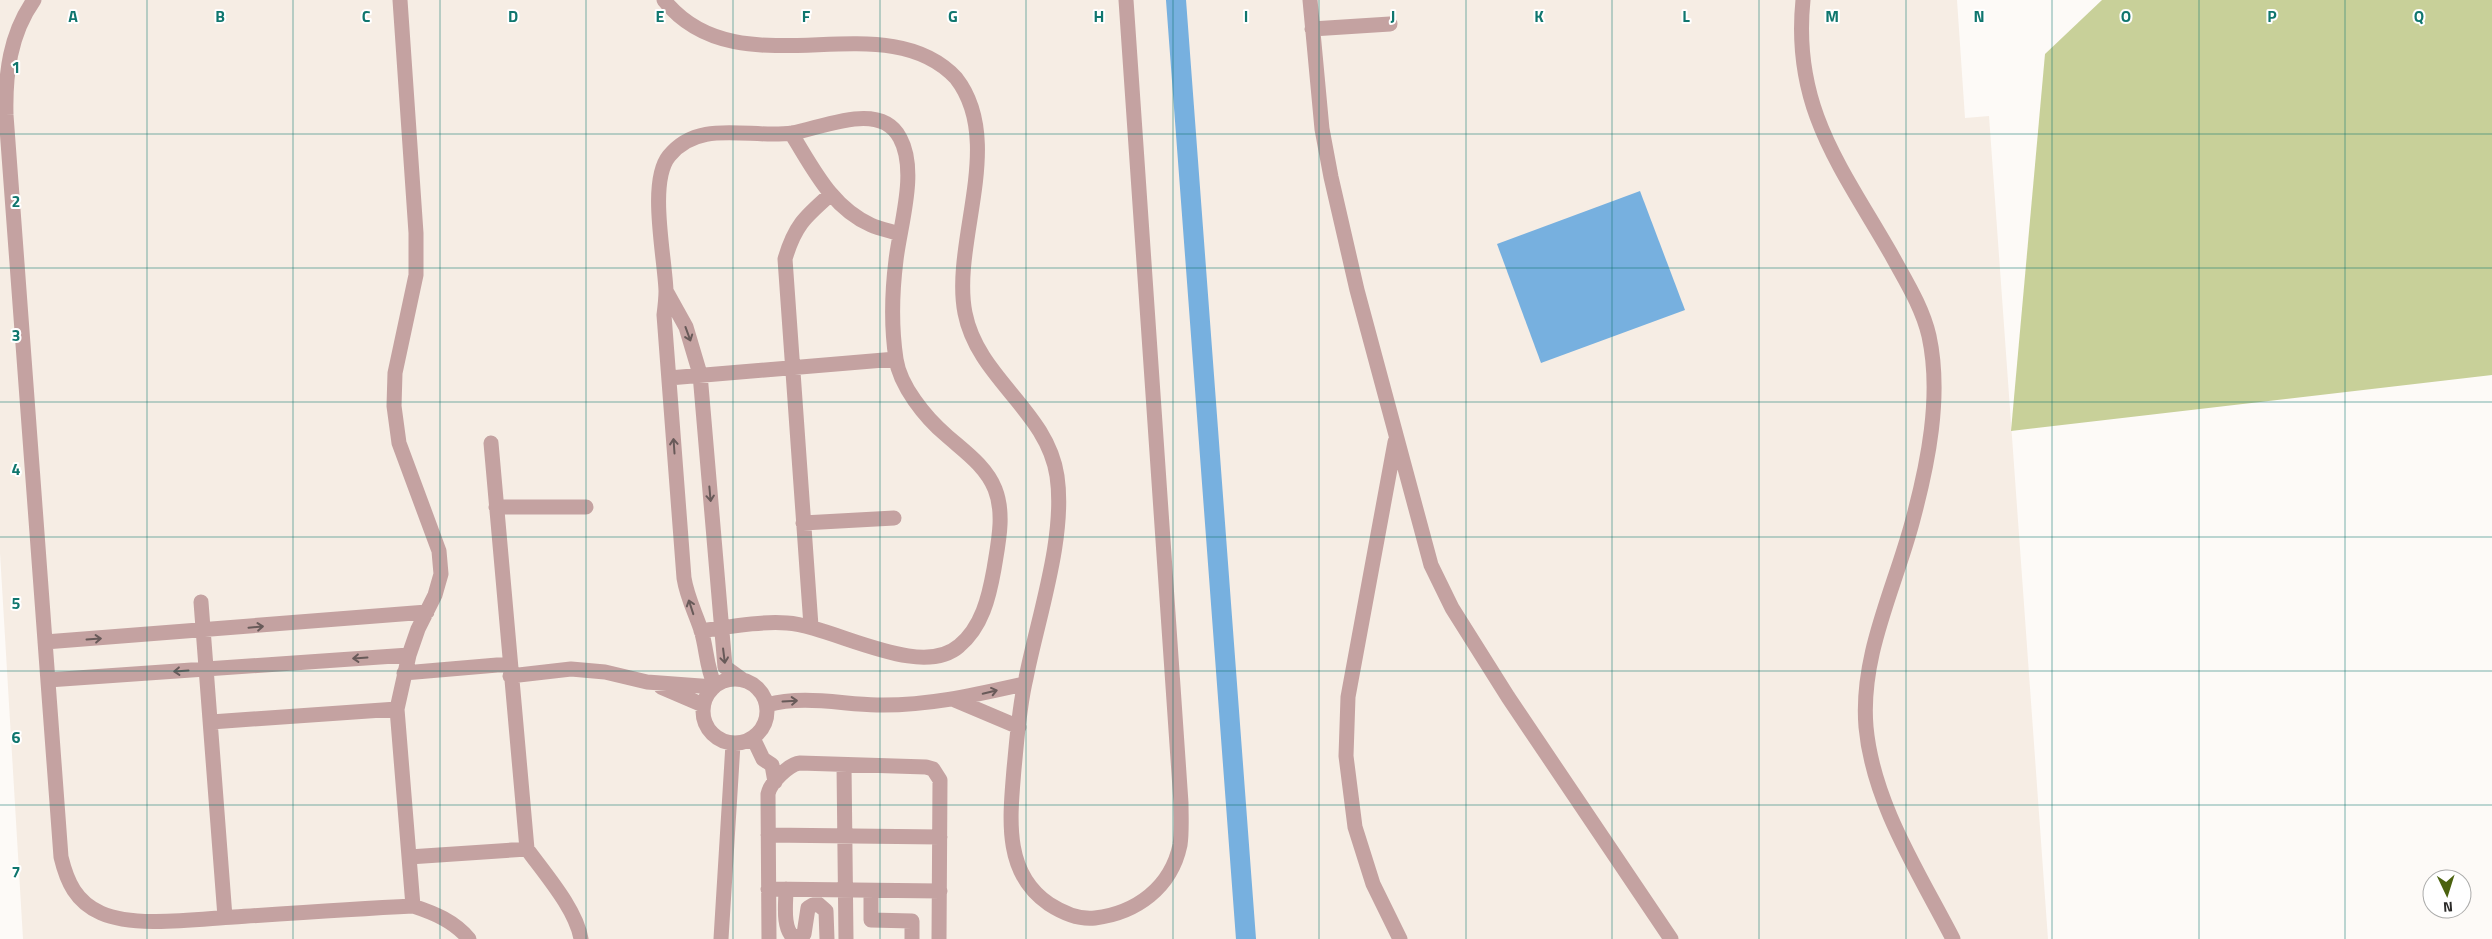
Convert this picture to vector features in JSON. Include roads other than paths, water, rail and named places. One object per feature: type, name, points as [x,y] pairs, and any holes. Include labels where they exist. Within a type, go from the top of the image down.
[{"type":"lane","points":[[34,0],[24,14],[12,44],[5,82],[61,857],[66,880],[81,900],[102,914],[125,918],[153,921],[413,906],[435,913],[461,929],[469,939]]},
{"type":"lane","points":[[400,0],[416,234],[416,275],[395,373],[394,406],[399,443],[439,551],[441,574],[435,596],[409,655],[397,709],[413,906]]},
{"type":"lane","points":[[664,0],[686,23],[711,35],[744,42],[839,36],[880,37],[926,52],[940,60],[958,80],[970,107],[976,136],[977,172],[963,288],[965,311],[972,337],[988,366],[1039,428],[1052,451],[1059,504],[1056,538],[1024,684],[1010,825],[1014,855],[1019,868],[1038,896],[1064,914],[1089,919],[1119,915],[1149,898],[1168,876],[1180,846],[1182,803],[1126,0]]},
{"type":"lane","points":[[1310,0],[1321,120],[1331,177],[1357,290],[1431,565],[1452,608],[1508,697],[1671,939]]},
{"type":"lane","points":[[1803,0],[1801,37],[1804,76],[1814,112],[1828,146],[1846,180],[1916,298],[1928,334],[1936,376],[1934,410],[1912,523],[1886,602],[1872,655],[1866,689],[1866,726],[1871,761],[1885,801],[1953,939]]},
{"type":"lane","points":[[1312,29],[1390,24]]},
{"type":"lane","points":[[701,631],[761,623],[787,623],[811,626],[902,656],[940,656],[958,648],[973,632],[984,612],[998,541],[1000,514],[995,490],[970,454],[928,417],[898,372],[892,292],[900,234],[908,196],[907,166],[901,139],[892,127],[872,119],[847,119],[791,133],[715,132],[695,136],[681,145],[667,158],[661,176],[659,202],[666,291],[664,315],[684,578],[691,608],[701,631],[708,670],[714,687]]},
{"type":"lane","points":[[791,133],[817,176],[845,209],[871,225],[900,234]]},
{"type":"lane","points":[[811,626],[785,259],[792,235],[810,213],[831,194]]},
{"type":"lane","points":[[666,291],[686,327],[700,374],[720,628],[725,667],[743,680],[756,686],[767,705],[765,724],[753,738],[733,744],[716,737],[710,731],[703,714],[703,705],[714,687]]},
{"type":"lane","points":[[669,378],[896,359]]},
{"type":"lane","points":[[1396,438],[1348,697],[1346,756],[1355,826],[1373,884],[1400,939]]},
{"type":"lane","points":[[491,443],[527,849],[565,904],[580,931],[581,939]]},
{"type":"lane","points":[[496,507],[586,507]]},
{"type":"lane","points":[[804,523],[894,518]]},
{"type":"lane","points":[[201,602],[224,917]]},
{"type":"lane","points":[[45,642],[427,612]]},
{"type":"lane","points":[[48,680],[409,655]]},
{"type":"lane","points":[[404,673],[571,669],[605,672],[647,682],[703,705]]},
{"type":"lane","points":[[647,682],[714,687],[728,680],[743,680]]},
{"type":"lane","points":[[767,705],[782,701],[814,700],[876,705],[919,704],[955,700],[1024,684]]},
{"type":"lane","points":[[955,700],[1019,728]]},
{"type":"lane","points":[[211,722],[397,709]]},
{"type":"lane","points":[[753,738],[763,759],[772,766],[775,782]]},
{"type":"lane","points":[[720,939],[733,744]]},
{"type":"lane","points":[[769,939],[768,794],[769,788],[795,764],[926,767],[933,770],[940,780],[940,939]]},
{"type":"lane","points":[[844,765],[846,939]]},
{"type":"lane","points":[[768,835],[940,837]]},
{"type":"lane","points":[[409,857],[527,849]]},
{"type":"lane","points":[[768,889],[940,891]]},
{"type":"lane","points":[[786,889],[787,928],[790,934],[794,938],[799,938],[804,934],[808,908],[818,904],[826,912],[827,939]]},
{"type":"lane","points":[[871,891],[871,920],[912,921],[912,939]]},
{"type":"water","points":[[1640,191],[1685,310],[1541,363],[1497,244]]},
{"type":"waterway","points":[[1176,0],[1246,939]]}]
